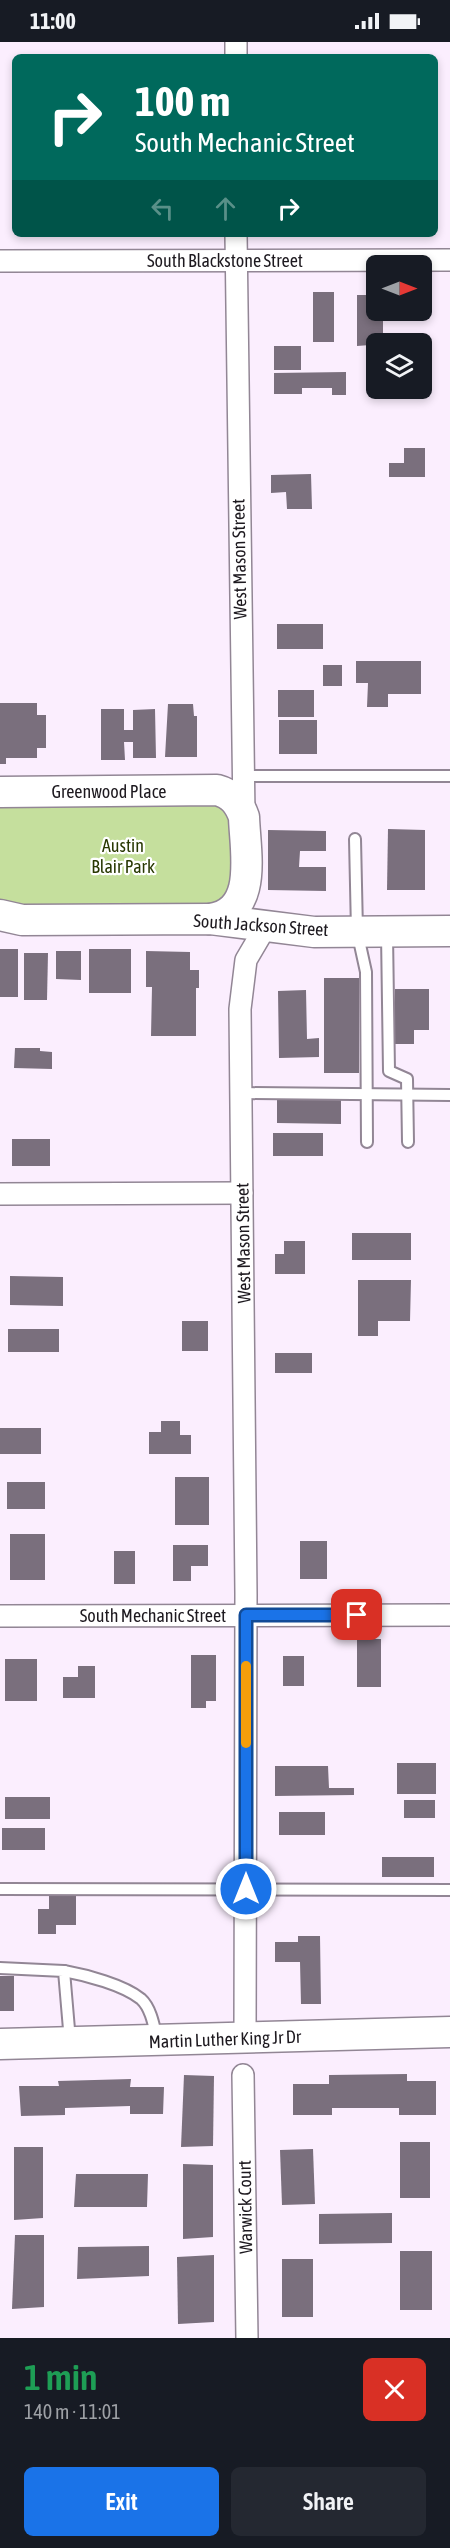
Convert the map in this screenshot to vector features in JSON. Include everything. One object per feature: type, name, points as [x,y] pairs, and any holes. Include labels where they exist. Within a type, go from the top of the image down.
[{"type":"street","name":"West Mason Street","points":[[234,777],[236,237]]},
{"type":"street","name":"South Blackstone Street","points":[[0,261],[450,260]]},
{"type":"street","name":"Greenwood Place","points":[[0,792],[234,777]]},
{"type":"street","points":[[234,777],[231,796],[244,817],[246,885],[252,911],[266,926]]},
{"type":"street","points":[[210,919],[222,917],[235,907],[246,885]]},
{"type":"street","name":"South Jackson Street","points":[[0,915],[22,920],[210,919],[308,932],[450,931]]},
{"type":"street","name":"West Mason Street","points":[[245,2038],[246,1615],[242,979],[250,950],[266,926]]},
{"type":"street","points":[[0,1194],[243,1193]]},
{"type":"street","name":"South Mechanic Street","points":[[0,1616],[450,1615]]},
{"type":"street","name":"Martin Luther King Jr Dr","points":[[0,2044],[450,2032]]},
{"type":"street","name":"Warwick Court","points":[[243,2075],[247,2338]]},
{"type":"lane","points":[[234,777],[450,776]]},
{"type":"lane","points":[[355,839],[357,931],[366,972],[368,1142]]},
{"type":"lane","points":[[387,931],[389,1071],[407,1079],[408,1142]]},
{"type":"lane","points":[[241,1093],[450,1095]]},
{"type":"lane","points":[[0,1889],[450,1890]]},
{"type":"lane","points":[[0,1968],[64,1971],[99,1979],[141,2000],[151,2015],[158,2041]]},
{"type":"lane","points":[[64,1971],[70,2043]]},
{"type":"green space","name":"Austin Blair Park","points":[[0,792],[231,796],[235,907],[0,915]]},
{"type":"building","points":[[313,292],[334,292],[334,342],[313,342]]},
{"type":"building","points":[[357,295],[366,295],[366,321],[383,321],[383,333],[366,333],[366,345],[357,346]]},
{"type":"building","points":[[274,346],[301,346],[301,370],[274,370]]},
{"type":"building","points":[[346,372],[346,395],[332,395],[332,388],[302,388],[302,394],[274,394],[274,373]]},
{"type":"building","points":[[404,448],[425,448],[425,477],[389,477],[389,463],[404,463]]},
{"type":"building","points":[[311,474],[312,509],[287,509],[286,492],[271,493],[271,475]]},
{"type":"building","points":[[277,624],[323,624],[323,649],[277,649]]},
{"type":"building","points":[[356,661],[421,661],[421,694],[388,694],[388,707],[367,707],[368,683],[356,683]]},
{"type":"building","points":[[323,665],[342,665],[342,686],[323,686]]},
{"type":"building","points":[[278,690],[314,690],[314,717],[278,717]]},
{"type":"building","points":[[0,703],[37,703],[37,715],[46,715],[46,748],[37,748],[37,758],[6,758],[6,764],[0,764]]},
{"type":"building","points":[[168,704],[193,704],[194,716],[197,716],[197,757],[165,757]]},
{"type":"building","points":[[101,709],[124,709],[124,730],[133,730],[133,710],[155,709],[156,758],[133,758],[133,742],[124,742],[125,760],[101,760]]},
{"type":"building","points":[[279,720],[317,720],[317,754],[279,754]]},
{"type":"building","points":[[388,829],[425,830],[425,890],[387,890]]},
{"type":"building","points":[[268,830],[326,831],[326,851],[300,851],[299,867],[326,867],[326,891],[268,890]]},
{"type":"building","points":[[0,949],[18,949],[18,997],[0,997]]},
{"type":"building","points":[[89,949],[131,949],[131,993],[89,993]]},
{"type":"building","points":[[56,951],[81,951],[81,980],[56,979]]},
{"type":"building","points":[[146,951],[190,952],[190,970],[199,970],[199,988],[196,988],[196,1036],[151,1036],[152,987],[146,987]]},
{"type":"building","points":[[24,953],[48,953],[47,1000],[24,1000]]},
{"type":"building","points":[[324,978],[359,978],[359,1073],[324,1073]]},
{"type":"building","points":[[395,989],[429,989],[429,1030],[414,1030],[414,1044],[395,1044]]},
{"type":"building","points":[[306,990],[307,1039],[319,1038],[319,1057],[279,1058],[278,991]]},
{"type":"building","points":[[15,1048],[40,1048],[40,1051],[52,1052],[52,1069],[14,1068]]},
{"type":"building","points":[[277,1099],[341,1100],[341,1124],[277,1123]]},
{"type":"building","points":[[273,1133],[323,1133],[323,1156],[273,1156]]},
{"type":"building","points":[[12,1139],[50,1139],[50,1166],[12,1166]]},
{"type":"building","points":[[352,1233],[411,1233],[411,1260],[352,1260]]},
{"type":"building","points":[[284,1241],[305,1241],[305,1274],[275,1274],[275,1254],[284,1254]]},
{"type":"building","points":[[10,1276],[63,1277],[63,1306],[10,1305]]},
{"type":"building","points":[[358,1280],[411,1280],[410,1321],[378,1321],[378,1336],[358,1336]]},
{"type":"building","points":[[182,1321],[208,1321],[208,1351],[182,1351]]},
{"type":"building","points":[[8,1329],[59,1329],[59,1352],[8,1352]]},
{"type":"building","points":[[275,1353],[312,1353],[312,1373],[275,1373]]},
{"type":"building","points":[[161,1421],[180,1421],[180,1435],[191,1435],[191,1454],[149,1454],[149,1432],[161,1432]]},
{"type":"building","points":[[0,1428],[41,1428],[41,1454],[0,1454]]},
{"type":"building","points":[[175,1477],[209,1477],[209,1525],[175,1525]]},
{"type":"building","points":[[7,1482],[45,1482],[45,1509],[7,1509]]},
{"type":"building","points":[[10,1534],[45,1534],[45,1580],[10,1580]]},
{"type":"building","points":[[300,1541],[327,1541],[327,1579],[300,1579]]},
{"type":"building","points":[[173,1545],[208,1545],[208,1566],[191,1566],[191,1581],[173,1581]]},
{"type":"building","points":[[114,1551],[135,1551],[135,1584],[114,1584]]},
{"type":"building","points":[[357,1639],[381,1639],[381,1687],[357,1687]]},
{"type":"building","points":[[191,1655],[216,1655],[216,1701],[206,1701],[206,1708],[191,1708]]},
{"type":"building","points":[[283,1656],[304,1656],[304,1686],[283,1686]]},
{"type":"building","points":[[5,1659],[37,1659],[37,1701],[5,1701]]},
{"type":"building","points":[[78,1666],[95,1666],[95,1698],[63,1698],[63,1677],[78,1677]]},
{"type":"building","points":[[397,1763],[436,1763],[436,1794],[397,1794]]},
{"type":"building","points":[[275,1766],[328,1766],[329,1788],[354,1788],[354,1795],[275,1796]]},
{"type":"building","points":[[5,1797],[50,1797],[50,1819],[5,1819]]},
{"type":"building","points":[[404,1800],[435,1800],[435,1818],[404,1818]]},
{"type":"building","points":[[279,1812],[325,1812],[325,1835],[279,1835]]},
{"type":"building","points":[[2,1828],[45,1828],[45,1850],[2,1850]]},
{"type":"building","points":[[382,1857],[434,1857],[434,1877],[382,1877]]},
{"type":"building","points":[[49,1894],[76,1894],[76,1925],[56,1925],[56,1934],[38,1934],[38,1909],[49,1909]]},
{"type":"building","points":[[298,1936],[320,1936],[321,2004],[301,2004],[300,1962],[275,1962],[275,1942],[298,1942]]},
{"type":"building","points":[[0,1976],[14,1976],[14,2011],[0,2011]]},
{"type":"building","points":[[407,2074],[407,2081],[436,2081],[436,2115],[399,2115],[399,2108],[332,2108],[332,2115],[293,2115],[293,2084],[329,2084],[329,2075]]},
{"type":"building","points":[[184,2075],[214,2076],[213,2146],[181,2147]]},
{"type":"building","points":[[131,2079],[130,2087],[164,2087],[163,2114],[130,2114],[130,2106],[65,2108],[65,2115],[21,2116],[19,2086],[59,2086],[58,2081]]},
{"type":"building","points":[[400,2142],[430,2142],[430,2198],[400,2198]]},
{"type":"building","points":[[14,2147],[43,2147],[43,2218],[14,2220]]},
{"type":"building","points":[[313,2149],[315,2204],[282,2205],[280,2150]]},
{"type":"building","points":[[183,2164],[213,2165],[213,2237],[183,2239]]},
{"type":"building","points":[[76,2174],[148,2174],[147,2207],[74,2207]]},
{"type":"building","points":[[392,2213],[392,2243],[319,2244],[319,2214]]},
{"type":"building","points":[[15,2235],[44,2235],[44,2307],[12,2309]]},
{"type":"building","points":[[149,2246],[149,2276],[77,2279],[78,2247]]},
{"type":"building","points":[[400,2251],[432,2251],[432,2310],[400,2310]]},
{"type":"building","points":[[214,2255],[214,2322],[178,2324],[177,2257]]},
{"type":"building","points":[[282,2259],[313,2259],[313,2317],[282,2317]]},
{"type":"slow traffic","points":[[246,1666],[246,1743]]},
{"type":"route","points":[[246,1889],[246,1615],[357,1615]]}]
